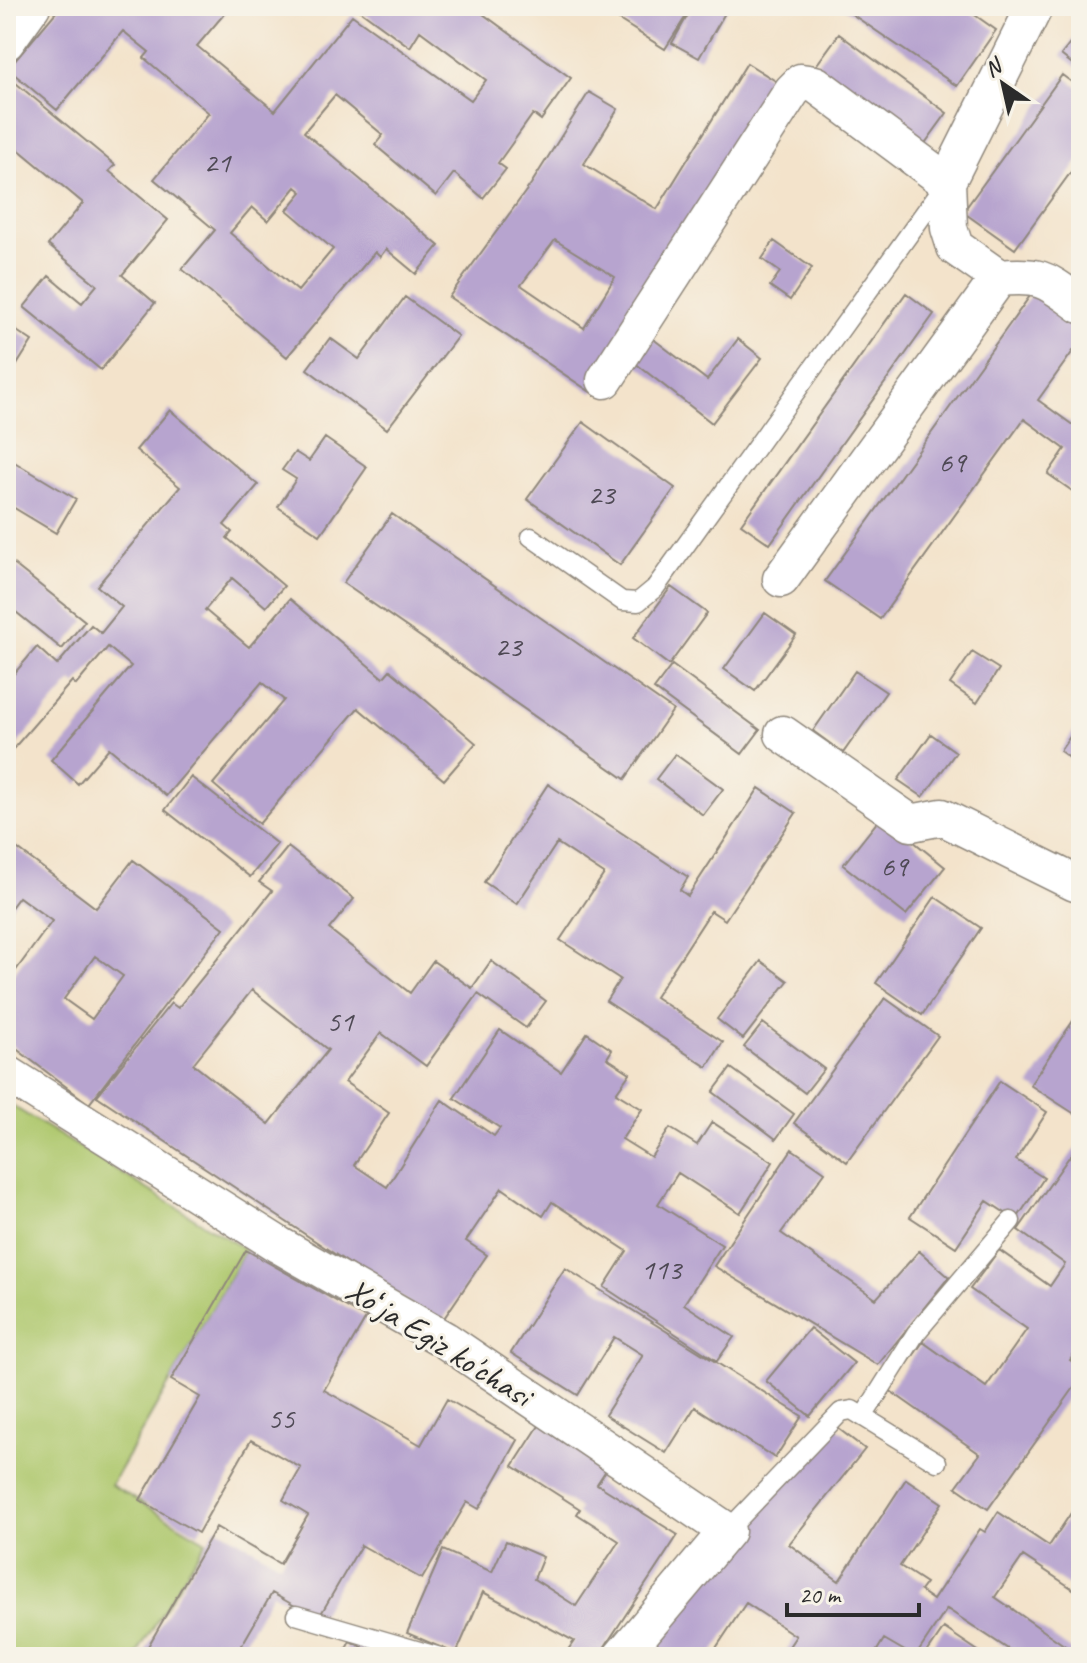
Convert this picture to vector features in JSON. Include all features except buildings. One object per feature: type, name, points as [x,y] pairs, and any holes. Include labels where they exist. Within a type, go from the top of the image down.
[{"type":"street","points":[[6,42],[32,6]]},
{"type":"street","points":[[1035,6],[947,182],[949,228],[955,247],[999,278],[1031,275],[1046,280],[1081,305]]},
{"type":"street","points":[[605,380],[792,91],[801,82],[815,84],[947,182]]},
{"type":"street","points":[[781,579],[999,278]]},
{"type":"street","points":[[783,734],[911,823],[942,817],[1075,883],[1081,882]]},
{"type":"street","name":"Xoʻja Egiz ko'chasi","points":[[6,1073],[279,1245],[445,1340],[727,1531]]},
{"type":"street","points":[[621,1657],[727,1531]]},
{"type":"lane","points":[[531,537],[622,601],[638,602],[655,588],[947,182]]},
{"type":"lane","points":[[863,1417],[916,1333],[1011,1221]]},
{"type":"lane","points":[[727,1531],[841,1412],[852,1410],[937,1462]]},
{"type":"lane","points":[[296,1615],[440,1657]]},
{"type":"green space","points":[[6,1102],[246,1250],[111,1485],[206,1541],[135,1657],[6,1657]]}]
